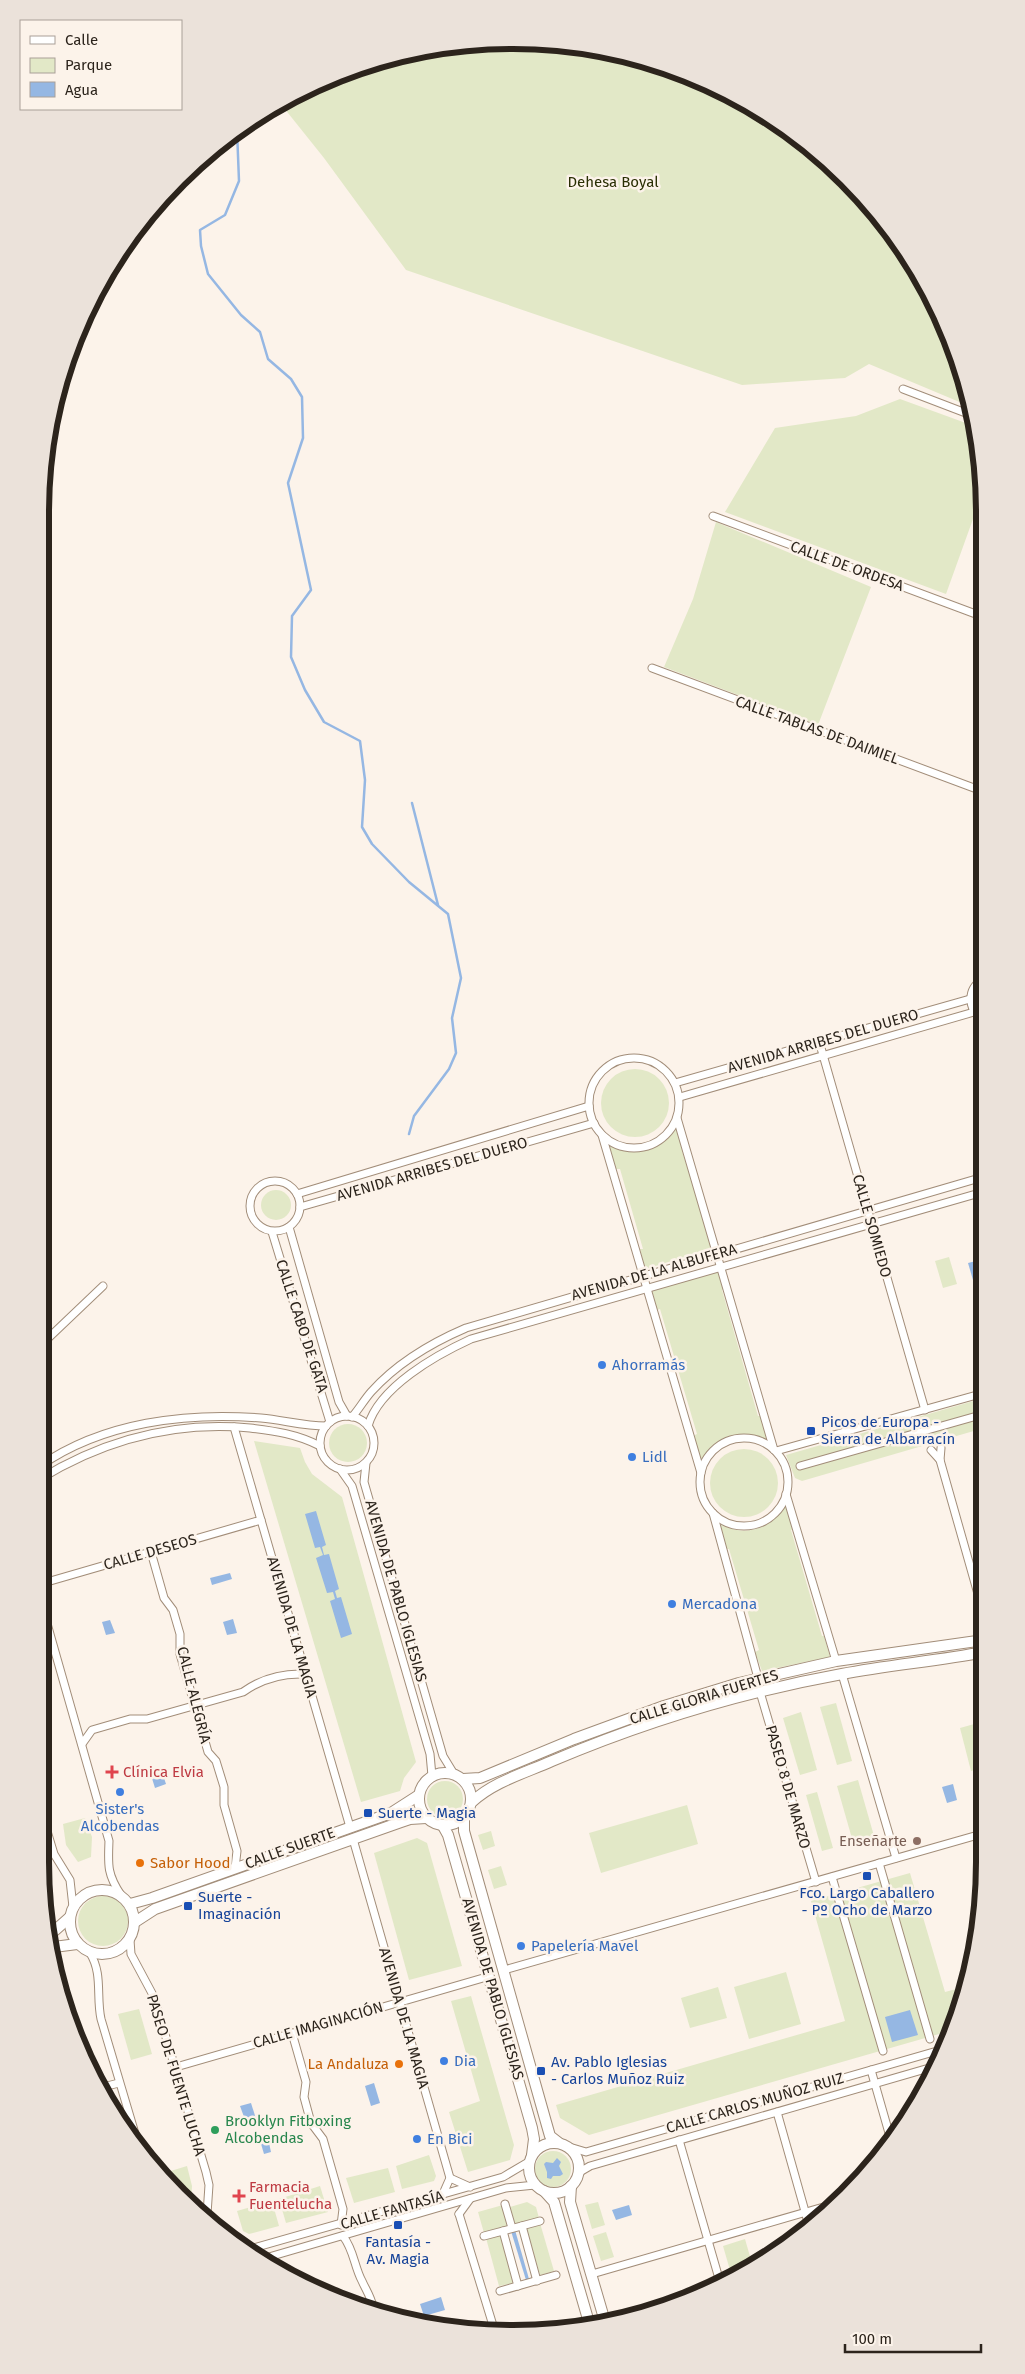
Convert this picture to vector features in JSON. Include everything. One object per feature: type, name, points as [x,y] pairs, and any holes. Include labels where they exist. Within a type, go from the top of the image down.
[{"type":"main road","name":"CALLE GLORIA FUERTES","points":[[458,1777],[480,1778],[574,1739],[664,1706],[758,1678],[836,1661],[976,1641]]},
{"type":"main road","name":"CALLE GLORIA FUERTES","points":[[472,1802],[484,1790],[581,1749],[668,1718],[760,1692],[842,1674],[976,1653]]},
{"type":"main road","points":[[440,1773],[458,1777],[470,1790],[472,1802],[464,1818],[454,1824],[443,1826],[426,1818],[420,1807],[419,1795],[424,1784],[432,1776],[440,1773]]},
{"type":"main road","name":"CALLE SUERTE","points":[[130,1904],[152,1898],[391,1813],[419,1795]]},
{"type":"main road","name":"CALLE SUERTE","points":[[135,1922],[156,1909],[410,1819],[426,1818]]},
{"type":"main road","name":"AVENIDA DE PABLO IGLESIAS","points":[[464,1818],[464,1831],[550,2136],[562,2145]]},
{"type":"main road","name":"AVENIDA DE PABLO IGLESIAS","points":[[443,1826],[448,1835],[490,1976],[534,2137],[531,2158]]},
{"type":"main road","points":[[55,1931],[72,1912],[82,1897],[94,1890],[108,1890],[121,1895],[130,1904],[135,1922],[130,1940],[119,1951],[105,1955],[90,1953],[78,1944],[71,1933],[72,1912]]},
{"type":"main road","points":[[57,1947],[78,1944]]},
{"type":"main road","points":[[540,2188],[553,2193],[562,2191],[570,2186],[578,2173],[576,2158],[562,2145],[544,2145],[531,2158],[528,2169],[540,2188],[554,2202],[588,2319]]},
{"type":"main road","points":[[570,2186],[570,2202],[604,2316]]},
{"type":"street","points":[[903,389],[965,412]]},
{"type":"street","name":"CALLE DE ORDESA","points":[[713,516],[976,614]]},
{"type":"street","name":"CALLE TABLAS DE DAIMIEL","points":[[652,668],[976,789]]},
{"type":"street","points":[[974,1012],[970,999],[976,985]]},
{"type":"street","name":"AVENIDA ARRIBES DEL DUERO","points":[[675,1083],[970,999]]},
{"type":"street","name":"AVENIDA ARRIBES DEL DUERO","points":[[680,1097],[974,1012]]},
{"type":"street","name":"CALLE SOMIEDO","points":[[819,1041],[925,1410]]},
{"type":"street","points":[[602,1135],[622,1146],[644,1147],[658,1141],[670,1131],[677,1118],[680,1097],[675,1083],[666,1070],[653,1061],[638,1058],[622,1059],[608,1066],[597,1077],[590,1091],[589,1106],[594,1123],[602,1135],[701,1473],[702,1495],[713,1513],[758,1678]]},
{"type":"street","name":"AVENIDA ARRIBES DEL DUERO","points":[[296,1194],[589,1106]]},
{"type":"street","points":[[677,1118],[775,1450]]},
{"type":"street","name":"AVENIDA ARRIBES DEL DUERO","points":[[300,1207],[594,1123]]},
{"type":"street","name":"AVENIDA DE LA ALBUFERA","points":[[350,1416],[371,1392],[398,1367],[437,1341],[495,1318],[976,1179]]},
{"type":"street","points":[[275,1181],[291,1187],[296,1194],[300,1207],[295,1222],[289,1227],[272,1232],[263,1229],[252,1217],[250,1200],[253,1192],[259,1186],[275,1181]]},
{"type":"street","name":"AVENIDA DE LA ALBUFERA","points":[[368,1426],[371,1416],[385,1398],[404,1380],[442,1352],[498,1330],[976,1194]]},
{"type":"street","name":"CALLE CABO DE GATA","points":[[289,1227],[338,1402],[350,1416]]},
{"type":"street","name":"CALLE CABO DE GATA","points":[[272,1232],[327,1406],[328,1424]]},
{"type":"street","points":[[49,1337],[103,1286]]},
{"type":"street","points":[[775,1450],[976,1395]]},
{"type":"street","points":[[49,1461],[87,1442],[130,1427],[165,1419],[222,1416],[328,1424],[350,1416],[368,1426],[374,1441],[366,1463],[358,1468],[340,1470],[326,1461],[320,1446],[322,1432],[328,1424]]},
{"type":"street","points":[[800,1466],[976,1416]]},
{"type":"street","points":[[49,1474],[102,1447],[168,1430],[234,1427],[273,1430],[302,1436],[320,1446]]},
{"type":"street","name":"AVENIDA DE LA MAGIA","points":[[234,1427],[350,1827]]},
{"type":"street","points":[[701,1473],[706,1460],[714,1450],[725,1442],[737,1438],[750,1438],[763,1442],[775,1450],[788,1474],[786,1494],[781,1506],[772,1516],[761,1522],[748,1526],[735,1525],[713,1513]]},
{"type":"street","points":[[941,1448],[940,1460],[976,1587]]},
{"type":"street","points":[[931,1450],[940,1460]]},
{"type":"street","name":"AVENIDA DE PABLO IGLESIAS","points":[[366,1463],[364,1482],[443,1756],[458,1777]]},
{"type":"street","name":"AVENIDA DE PABLO IGLESIAS","points":[[340,1470],[352,1486],[431,1759],[432,1776]]},
{"type":"street","points":[[786,1494],[836,1661]]},
{"type":"street","name":"CALLE DESEOS","points":[[49,1581],[261,1520]]},
{"type":"street","name":"CALLE ALEGRÍA","points":[[151,1552],[164,1598],[173,1610],[180,1634],[180,1654],[208,1752],[216,1761],[224,1787],[224,1805],[237,1851],[235,1868]]},
{"type":"street","points":[[49,1630],[109,1841],[108,1870],[112,1881],[121,1895]]},
{"type":"street","points":[[82,1744],[92,1730],[130,1719],[147,1719],[195,1706],[243,1692],[254,1684],[289,1674],[305,1674]]},
{"type":"street","points":[[842,1674],[896,1858]]},
{"type":"street","name":"PASEO 8 DE MARZO","points":[[760,1692],[816,1882]]},
{"type":"street","points":[[504,1970],[976,1836]]},
{"type":"street","points":[[49,1838],[54,1854],[70,1880],[72,1912]]},
{"type":"street","name":"AVENIDA DE LA MAGIA","points":[[353,1839],[450,2178]]},
{"type":"street","points":[[879,1863],[930,2038]]},
{"type":"street","points":[[832,1877],[883,2052]]},
{"type":"street","name":"PASEO DE FUENTE LUCHA","points":[[130,1940],[131,1954],[154,1997],[176,2067],[206,2172],[209,2186],[207,2210]]},
{"type":"street","points":[[90,1953],[96,1964],[100,1980],[98,2005],[132,2126]]},
{"type":"street","name":"CALLE IMAGINACIÓN","points":[[176,2067],[490,1976]]},
{"type":"street","points":[[292,2033],[306,2082],[304,2097],[311,2123],[323,2139],[343,2209],[341,2225]]},
{"type":"street","name":"CALLE CARLOS MUÑOZ RUIZ","points":[[562,2145],[586,2152],[935,2053]]},
{"type":"street","name":"CALLE CARLOS MUÑOZ RUIZ","points":[[578,2173],[590,2166],[927,2069]]},
{"type":"street","points":[[871,2070],[889,2132]]},
{"type":"street","points":[[107,2086],[119,2082]]},
{"type":"street","points":[[777,2112],[807,2219]]},
{"type":"street","points":[[679,2140],[718,2277]]},
{"type":"street","name":"CALLE FANTASÍA","points":[[257,2248],[503,2177],[531,2158]]},
{"type":"street","points":[[442,2196],[450,2178],[470,2187]]},
{"type":"street","name":"CALLE FANTASÍA","points":[[271,2257],[516,2186],[540,2188]]},
{"type":"street","points":[[459,2214],[470,2199]]},
{"type":"street","points":[[506,2204],[512,2228]]},
{"type":"street","points":[[445,2206],[459,2214],[493,2324]]},
{"type":"street","points":[[592,2274],[820,2208]]},
{"type":"street","points":[[484,2236],[540,2221]]},
{"type":"street","points":[[522,2226],[537,2281]]},
{"type":"street","points":[[503,2231],[518,2286]]},
{"type":"street","points":[[343,2236],[351,2246],[361,2280],[373,2304]]},
{"type":"street","points":[[500,2291],[556,2275]]},
{"type":"green space","name":"Dehesa Boyal","points":[[512,49],[573,53],[603,58],[662,73],[718,97],[770,127],[818,164],[861,207],[898,255],[928,307],[952,363],[963,403],[869,364],[845,378],[742,385],[406,270],[324,158],[285,109],[335,84],[363,73],[392,65],[452,53]]},
{"type":"green space","points":[[900,399],[967,424],[975,482],[976,520],[973,519],[946,594],[725,512],[775,428],[856,416]]},
{"type":"green space","points":[[716,522],[871,587],[818,725],[664,667],[693,599]]},
{"type":"green space","points":[[635,1069],[648,1072],[659,1079],[666,1090],[669,1103],[666,1116],[659,1127],[648,1134],[635,1137],[622,1134],[611,1127],[604,1116],[601,1103],[604,1090],[611,1079],[622,1072]]},
{"type":"green space","points":[[676,1125],[684,1150],[682,1151],[713,1248],[649,1268],[644,1265],[640,1249],[643,1249],[620,1169],[616,1169],[609,1144],[628,1149],[647,1148],[664,1140]]},
{"type":"green space","points":[[276,1190],[287,1194],[291,1205],[287,1216],[276,1220],[265,1216],[261,1205],[265,1194]]},
{"type":"green space","points":[[949,1257],[957,1284],[943,1288],[935,1261]]},
{"type":"green space","points":[[720,1271],[726,1289],[722,1290],[758,1416],[761,1416],[768,1441],[749,1436],[730,1437],[714,1445],[701,1461],[693,1436],[697,1434],[660,1309],[657,1310],[652,1291]]},
{"type":"green space","points":[[976,1400],[976,1430],[802,1481],[795,1478],[786,1455]]},
{"type":"green space","points":[[348,1424],[362,1429],[367,1443],[362,1457],[348,1462],[334,1457],[329,1443],[334,1429]]},
{"type":"green space","points":[[254,1441],[300,1448],[312,1474],[342,1497],[416,1762],[404,1778],[400,1791],[361,1802]]},
{"type":"green space","points":[[744,1449],[757,1452],[768,1459],[775,1470],[778,1483],[775,1496],[768,1507],[757,1514],[744,1517],[731,1514],[720,1507],[713,1496],[710,1483],[713,1470],[720,1459],[731,1452]]},
{"type":"green space","points":[[786,1504],[793,1529],[791,1530],[830,1657],[762,1671],[755,1652],[759,1650],[729,1549],[726,1549],[718,1523],[738,1530],[748,1531],[756,1529],[772,1520]]},
{"type":"green space","points":[[836,1703],[852,1761],[837,1765],[820,1707]]},
{"type":"green space","points":[[801,1712],[817,1770],[800,1775],[783,1718]]},
{"type":"green space","points":[[976,1724],[976,1770],[971,1771],[960,1728]]},
{"type":"green space","points":[[858,1780],[874,1836],[853,1842],[837,1786]]},
{"type":"green space","points":[[445,1781],[452,1782],[458,1786],[462,1792],[462,1806],[458,1812],[452,1816],[445,1817],[438,1816],[432,1812],[428,1806],[427,1799],[428,1792],[432,1786],[438,1782]]},
{"type":"green space","points":[[817,1792],[833,1848],[822,1851],[806,1795]]},
{"type":"green space","points":[[687,1805],[698,1844],[601,1873],[589,1833]]},
{"type":"green space","points":[[85,1818],[92,1837],[91,1857],[78,1862],[66,1845],[63,1824]]},
{"type":"green space","points":[[491,1831],[495,1846],[483,1850],[478,1835]]},
{"type":"green space","points":[[417,1838],[427,1843],[462,1966],[409,1980],[374,1853]]},
{"type":"green space","points":[[501,1866],[507,1885],[494,1889],[488,1870]]},
{"type":"green space","points":[[910,1873],[945,1992],[958,1989],[943,2033],[589,2135],[560,2118],[556,2105],[845,2021],[811,1901]]},
{"type":"green space","points":[[98,1896],[108,1896],[121,1903],[128,1916],[128,1926],[121,1939],[108,1946],[98,1946],[89,1942],[82,1935],[78,1926],[78,1916],[82,1907],[89,1900]]},
{"type":"green space","points":[[786,1972],[801,2024],[749,2039],[734,1987]]},
{"type":"green space","points":[[718,1987],[727,2018],[690,2028],[681,1998]]},
{"type":"green space","points":[[471,1996],[514,2145],[510,2160],[468,2172],[449,2112],[480,2101],[451,2001]]},
{"type":"green space","points":[[139,2009],[152,2054],[131,2060],[118,2014]]},
{"type":"green space","points":[[553,2151],[560,2152],[566,2156],[570,2162],[570,2176],[566,2182],[560,2186],[553,2187],[546,2186],[540,2182],[536,2176],[535,2169],[536,2162],[540,2156],[546,2152]]},
{"type":"green space","points":[[429,2155],[436,2176],[434,2181],[402,2189],[396,2166]]},
{"type":"green space","points":[[187,2166],[192,2186],[191,2195],[185,2189],[168,2172]]},
{"type":"green space","points":[[388,2168],[395,2192],[354,2203],[346,2178]]},
{"type":"green space","points":[[320,2186],[328,2212],[286,2223],[279,2199]]},
{"type":"green space","points":[[272,2201],[279,2226],[249,2234],[243,2231],[237,2211]]},
{"type":"green space","points":[[527,2202],[536,2207],[539,2218],[515,2224],[510,2207]]},
{"type":"green space","points":[[598,2202],[605,2225],[592,2229],[585,2205]]},
{"type":"green space","points":[[503,2205],[509,2226],[484,2233],[478,2212]]},
{"type":"green space","points":[[540,2223],[554,2271],[540,2275],[526,2227]]},
{"type":"green space","points":[[606,2232],[614,2257],[601,2261],[593,2236]]},
{"type":"green space","points":[[500,2235],[513,2283],[499,2286],[486,2238]]},
{"type":"green space","points":[[745,2239],[751,2259],[730,2270],[723,2246]]},
{"type":"water","points":[[976,1261],[976,1279],[973,1280],[968,1263]]},
{"type":"water","points":[[316,1511],[326,1545],[322,1547],[324,1555],[329,1554],[339,1589],[335,1591],[337,1598],[341,1597],[352,1634],[341,1638],[330,1601],[335,1599],[333,1592],[327,1593],[316,1558],[323,1555],[320,1547],[315,1548],[305,1514]]},
{"type":"water","points":[[230,1573],[232,1579],[212,1585],[210,1578]]},
{"type":"water","points":[[233,1619],[237,1633],[227,1635],[223,1622]]},
{"type":"water","points":[[110,1620],[115,1633],[106,1635],[102,1622]]},
{"type":"water","points":[[161,1769],[166,1784],[155,1788],[150,1772]]},
{"type":"water","points":[[953,1784],[957,1800],[947,1803],[942,1787]]},
{"type":"water","points":[[910,2010],[918,2035],[892,2042],[885,2017]]},
{"type":"water","points":[[374,2083],[380,2103],[371,2106],[365,2086]]},
{"type":"water","points":[[251,2103],[257,2122],[247,2125],[240,2106]]},
{"type":"water","points":[[267,2134],[271,2152],[264,2154],[259,2137]]},
{"type":"water","points":[[557,2158],[561,2162],[559,2166],[563,2174],[553,2176],[551,2179],[547,2178],[544,2164],[546,2162],[553,2163]]},
{"type":"water","points":[[629,2205],[632,2215],[616,2220],[612,2210]]},
{"type":"water","points":[[515,2230],[529,2279],[526,2280],[511,2231]]},
{"type":"water","points":[[441,2297],[445,2310],[424,2316],[420,2304]]},
{"type":"waterway","points":[[237,140],[239,181],[225,215],[200,230],[201,246],[208,274],[241,315],[260,332],[268,359],[291,379],[302,397],[303,438],[288,483],[311,590],[292,616],[291,657],[305,690],[324,722],[360,741],[365,780],[362,827],[372,844],[409,882],[448,914],[461,978],[452,1018],[456,1053],[449,1069],[414,1116],[409,1134]]},
{"type":"waterway","points":[[412,803],[438,905]]},
{"type":"place","name":"Ahorramás","points":[[602,1365]]},
{"type":"place","name":"Picos de Europa - Sierra de Albarracín","points":[[811,1431]]},
{"type":"place","name":"Lidl","points":[[632,1457]]},
{"type":"place","name":"Mercadona","points":[[672,1604]]},
{"type":"place","name":"Clínica Elvia","points":[[112,1772]]},
{"type":"place","name":"Sister's Alcobendas","points":[[120,1792]]},
{"type":"place","name":"Suerte - Magia","points":[[368,1813]]},
{"type":"place","name":"Enseñarte","points":[[917,1841]]},
{"type":"place","name":"Sabor Hood","points":[[140,1863]]},
{"type":"place","name":"Fco. Largo Caballero - Pº Ocho de Marzo","points":[[867,1876]]},
{"type":"place","name":"Suerte - Imaginación","points":[[188,1906]]},
{"type":"place","name":"Papelería Mavel","points":[[521,1946]]},
{"type":"place","name":"Dia","points":[[444,2061]]},
{"type":"place","name":"La Andaluza","points":[[399,2064]]},
{"type":"place","name":"Av. Pablo Iglesias - Carlos Muñoz Ruiz","points":[[541,2071]]},
{"type":"place","name":"Brooklyn Fitboxing Alcobendas","points":[[215,2130]]},
{"type":"place","name":"En Bici","points":[[417,2139]]},
{"type":"place","name":"Farmacia Fuentelucha","points":[[239,2196]]},
{"type":"place","name":"Fantasía - Av. Magia","points":[[398,2225]]}]
